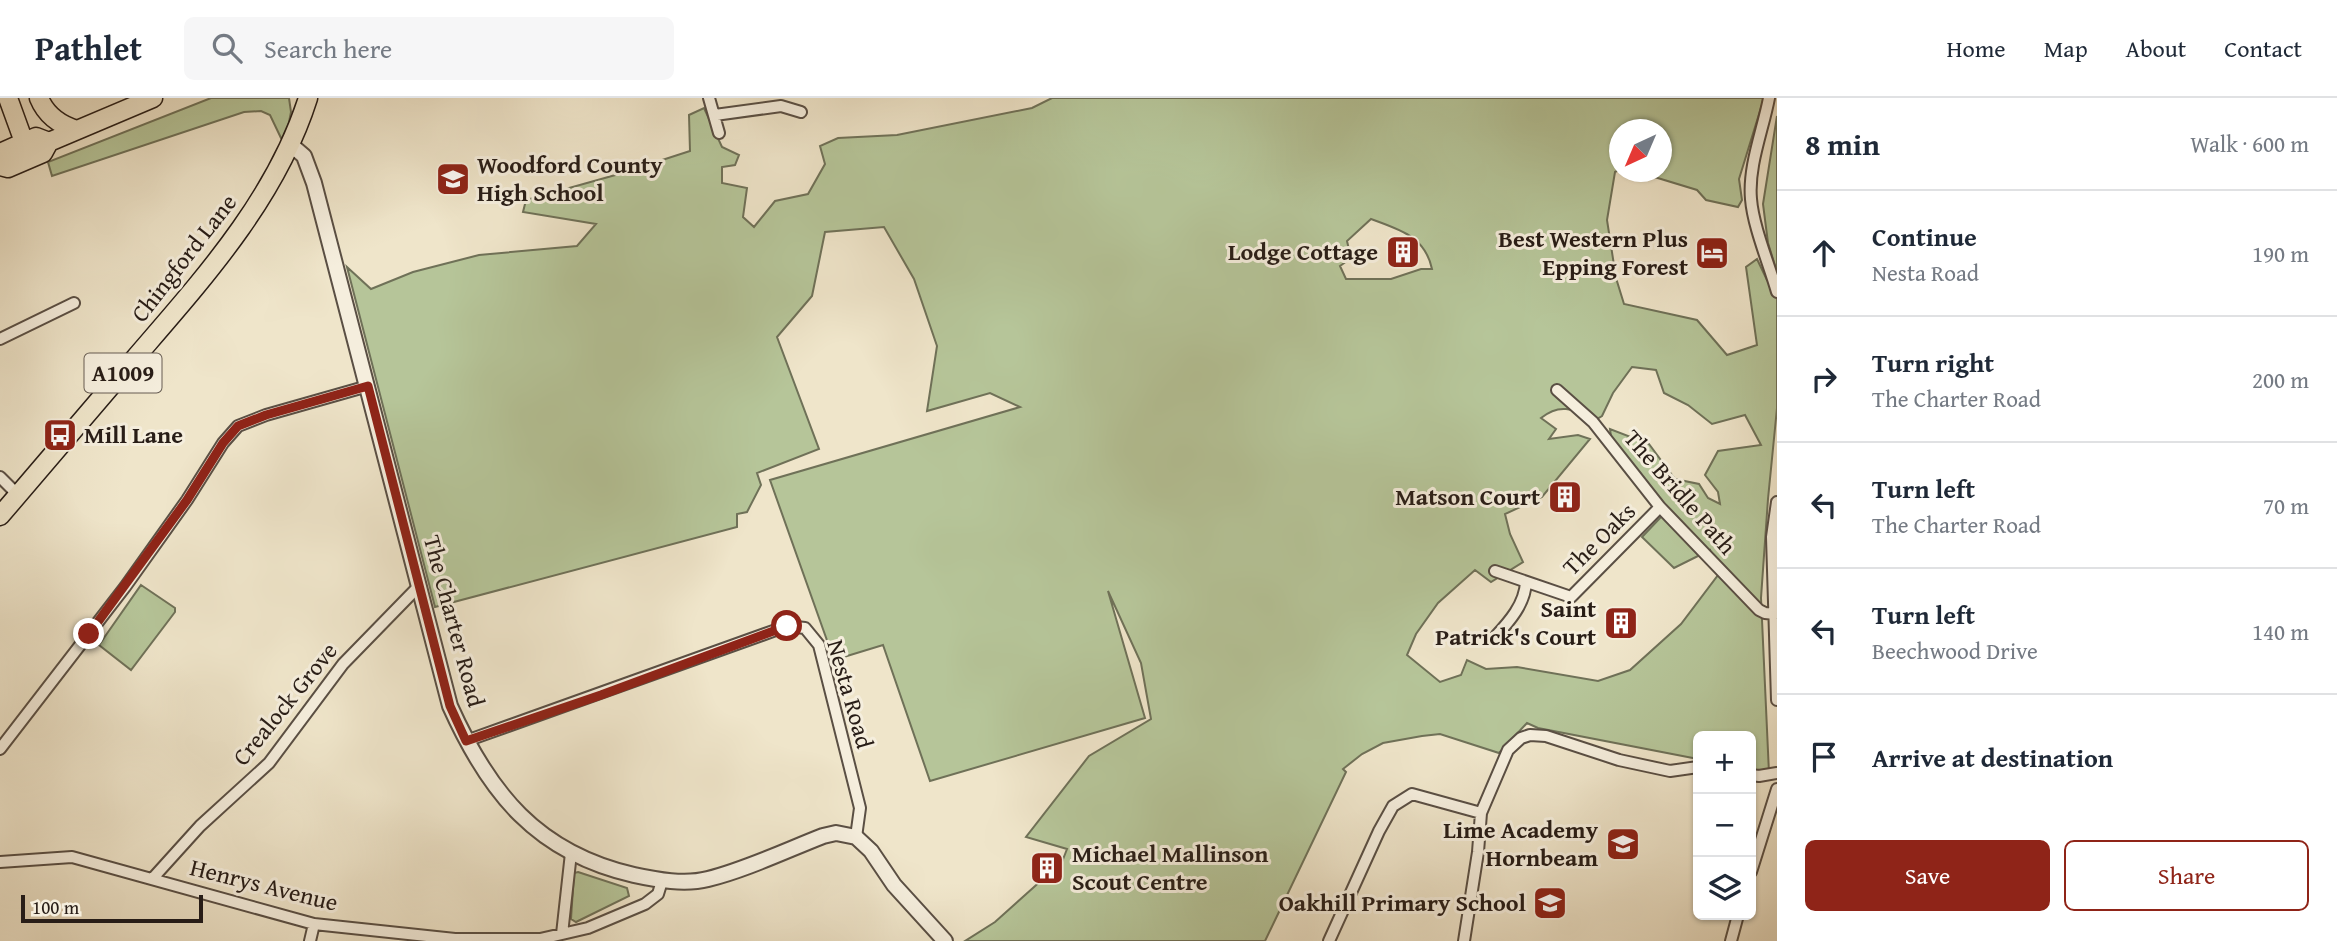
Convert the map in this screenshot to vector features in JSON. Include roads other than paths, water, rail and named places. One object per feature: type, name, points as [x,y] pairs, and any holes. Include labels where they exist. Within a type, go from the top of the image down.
[{"type":"main road","points":[[8,98],[24,142]]},
{"type":"main road","points":[[39,98],[56,120],[77,130]]},
{"type":"main road","points":[[0,166],[8,168],[43,153],[49,142],[153,98]]},
{"type":"main road","name":"Chingford Lane","points":[[0,516],[243,227],[290,144],[303,102]]},
{"type":"main road","points":[[0,153],[36,137],[49,142]]},
{"type":"street","points":[[709,98],[719,133]]},
{"type":"street","points":[[1769,98],[1752,176],[1751,197],[1753,217],[1777,292]]},
{"type":"street","points":[[715,115],[782,106],[802,112]]},
{"type":"street","name":"The Charter Road","points":[[290,144],[304,156],[309,169],[450,706],[466,741],[496,789],[538,832],[571,853],[611,870],[662,881],[706,880],[823,836],[836,833],[856,837]]},
{"type":"street","points":[[0,339],[74,303]]},
{"type":"street","points":[[0,749],[125,587],[187,500],[223,443],[238,426],[266,415],[368,386]]},
{"type":"street","name":"The Bridle Path","points":[[1557,390],[1593,422],[1660,507],[1759,610],[1765,614],[1775,614]]},
{"type":"street","points":[[0,477],[18,495]]},
{"type":"street","points":[[1777,502],[1772,537],[1777,700]]},
{"type":"street","name":"The Oaks","points":[[1495,571],[1571,597],[1660,507]]},
{"type":"street","points":[[1495,637],[1506,625],[1525,594],[1526,582]]},
{"type":"street","name":"Crealock Grove","points":[[153,878],[200,826],[269,763],[343,664],[419,586]]},
{"type":"street","name":"Nesta Road","points":[[466,741],[601,695],[787,626],[806,628],[819,645],[860,808],[856,837]]},
{"type":"street","points":[[1464,941],[1478,852],[1481,813],[1508,750],[1521,738],[1530,734],[1546,736],[1619,760],[1670,771],[1693,768]]},
{"type":"street","points":[[1756,776],[1777,773]]},
{"type":"street","points":[[1756,857],[1777,789]]},
{"type":"street","points":[[1329,941],[1378,831],[1393,806],[1412,794],[1481,813]]},
{"type":"street","points":[[856,837],[870,851],[894,885],[945,941]]},
{"type":"street","points":[[562,934],[571,853]]},
{"type":"street","name":"Henrys Avenue","points":[[0,862],[72,857],[314,924],[455,939],[540,939],[588,928],[645,904],[658,894],[662,881]]},
{"type":"street","points":[[1731,941],[1737,920]]},
{"type":"street","points":[[310,941],[314,924]]},
{"type":"place","name":"Woodford County High School","points":[[453,179]]},
{"type":"place","name":"Lodge Cottage","points":[[1403,252]]},
{"type":"place","name":"Best Western Plus Epping Forest","points":[[1712,253]]},
{"type":"place","name":"Mill Lane","points":[[60,435]]},
{"type":"place","name":"Matson Court","points":[[1565,497]]},
{"type":"place","name":"Saint Patrick's Court","points":[[1621,623]]},
{"type":"place","name":"Lime Academy Hornbeam","points":[[1623,844]]},
{"type":"place","name":"Michael Mallinson Scout Centre","points":[[1047,868]]},
{"type":"place","name":"Oakhill Primary School","points":[[1550,903]]}]
